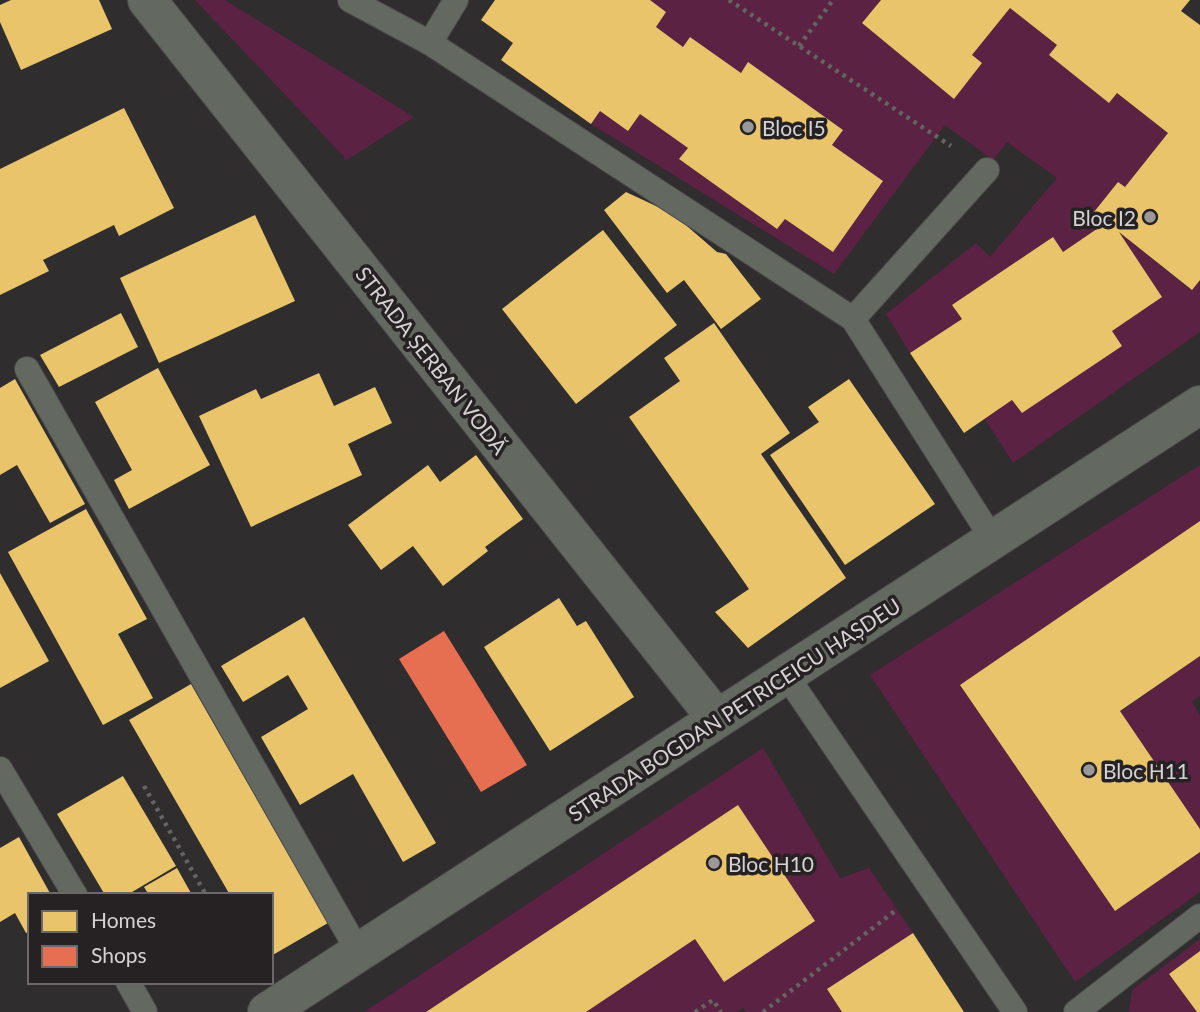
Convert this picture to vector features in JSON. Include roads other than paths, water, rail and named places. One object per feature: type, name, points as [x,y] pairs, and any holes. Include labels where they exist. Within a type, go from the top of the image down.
[{"type":"street","name":"STRADA ȘERBAN VODĂ","points":[[147,0],[717,719]]},
{"type":"street","name":"STRADA BOGDAN PETRICEICU HAȘDEU","points":[[267,1012],[1200,405]]},
{"type":"lane","points":[[349,0],[430,43],[853,319],[993,540]]},
{"type":"lane","points":[[430,43],[456,0]]},
{"type":"lane","points":[[853,319],[988,170]]},
{"type":"lane","points":[[27,369],[359,953]]},
{"type":"lane","points":[[786,675],[1016,1012]]},
{"type":"lane","points":[[0,769],[74,893]]},
{"type":"lane","points":[[1076,1012],[1200,916]]},
{"type":"lane","points":[[129,984],[145,1012]]},
{"type":"place","name":"Bloc I5","points":[[748,127]]},
{"type":"place","name":"Bloc I2","points":[[1150,217]]},
{"type":"place","name":"Bloc H11","points":[[1089,770]]},
{"type":"place","name":"Bloc H10","points":[[714,863]]}]
